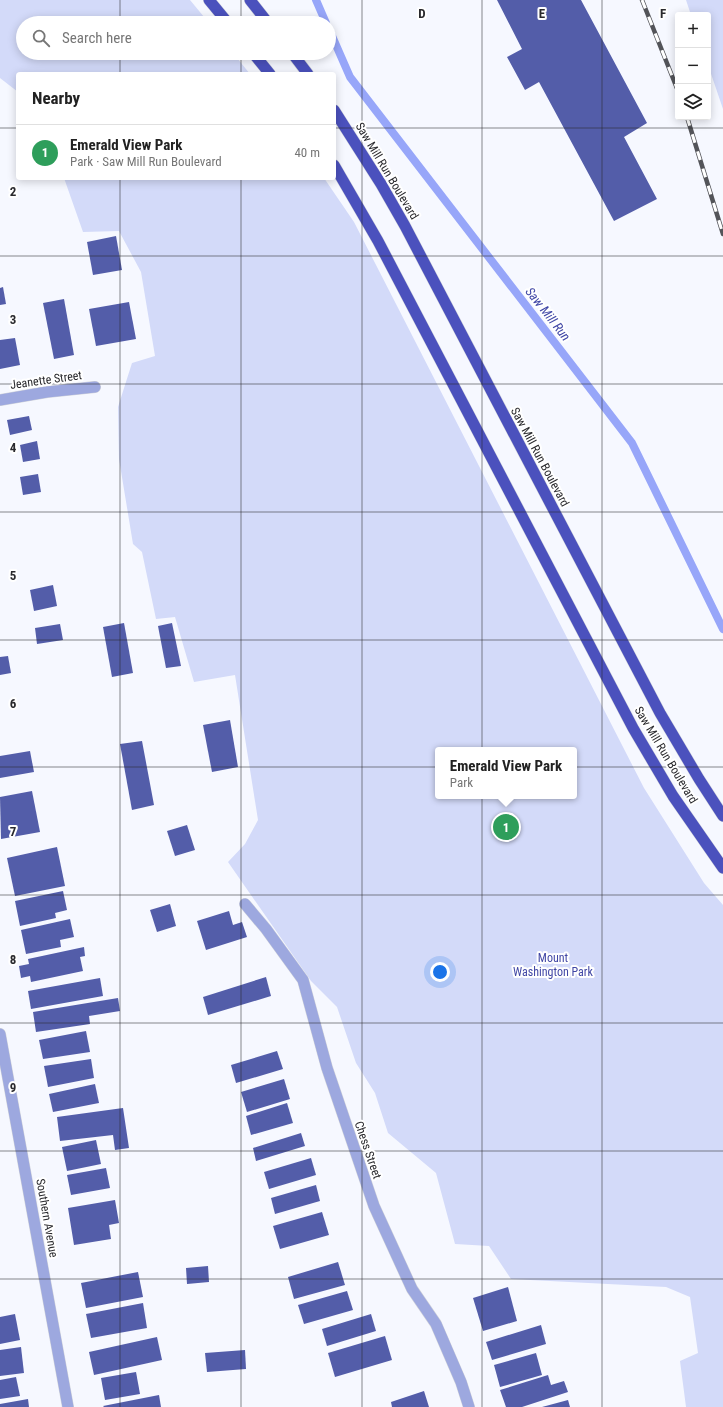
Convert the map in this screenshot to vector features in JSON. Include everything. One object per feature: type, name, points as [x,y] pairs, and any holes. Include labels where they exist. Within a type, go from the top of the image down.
[{"type":"highway","points":[[209,0],[222,16]]},
{"type":"highway","points":[[250,0],[263,16]]},
{"type":"highway","points":[[259,60],[268,72]]},
{"type":"highway","points":[[297,60],[306,72]]},
{"type":"highway","name":"Saw Mill Run Boulevard","points":[[336,113],[366,159],[405,226],[660,713],[695,773],[723,816]]},
{"type":"highway","name":"Saw Mill Run Boulevard","points":[[336,168],[378,240],[633,728],[673,796],[723,868]]},
{"type":"street","name":"Jeanette Street","points":[[0,400],[95,387]]},
{"type":"street","name":"Chess Street","points":[[245,904],[266,929],[303,980],[327,1068],[374,1206],[412,1290],[436,1324],[461,1382],[469,1407]]},
{"type":"street","name":"Southern Avenue","points":[[0,1034],[3,1062],[68,1407]]},
{"type":"green space","points":[[0,0],[190,0],[203,16],[16,16],[16,60],[239,60],[248,72],[16,72],[16,90],[0,78]]},
{"type":"green space","points":[[686,0],[723,0],[723,109],[711,74],[711,12],[690,12]]},
{"type":"green space","name":"Mount Washington Park","points":[[65,180],[325,180],[354,222],[644,788],[704,883],[723,905],[723,1407],[686,1407],[680,1361],[698,1353],[690,1297],[666,1287],[511,1279],[489,1246],[455,1244],[436,1173],[388,1133],[375,1093],[356,1063],[337,1007],[311,981],[228,862],[245,844],[258,820],[235,675],[194,682],[175,617],[156,619],[142,552],[133,544],[119,459],[118,407],[132,363],[155,356],[141,272],[119,231],[83,232]]},
{"type":"building","points":[[497,0],[581,0],[647,123],[624,137],[657,199],[614,221],[539,82],[525,90],[507,57],[522,49]]},
{"type":"building","points":[[116,236],[122,270],[93,275],[87,242]]},
{"type":"building","points":[[3,287],[6,304],[0,305],[0,288]]},
{"type":"building","points":[[64,299],[74,355],[54,359],[43,303]]},
{"type":"building","points":[[129,302],[136,339],[96,346],[89,309]]},
{"type":"building","points":[[15,338],[20,365],[0,369],[0,340]]},
{"type":"building","points":[[29,416],[32,430],[10,435],[7,420]]},
{"type":"building","points":[[37,441],[40,459],[23,462],[20,445]]},
{"type":"building","points":[[38,474],[41,492],[23,495],[20,477]]},
{"type":"building","points":[[53,585],[57,606],[34,611],[30,590]]},
{"type":"building","points":[[124,623],[133,673],[112,677],[103,627]]},
{"type":"building","points":[[172,623],[181,666],[166,668],[158,626]]},
{"type":"building","points":[[60,624],[63,640],[37,644],[35,628]]},
{"type":"building","points":[[8,656],[11,673],[0,675],[0,657]]},
{"type":"building","points":[[230,720],[238,767],[212,772],[203,725]]},
{"type":"building","points":[[142,741],[154,805],[132,810],[120,744]]},
{"type":"building","points":[[30,751],[34,772],[0,778],[0,756]]},
{"type":"building","points":[[32,791],[40,832],[1,839],[0,797]]},
{"type":"building","points":[[187,825],[195,850],[175,856],[167,831]]},
{"type":"building","points":[[57,847],[65,886],[15,896],[7,858]]},
{"type":"building","points":[[63,891],[67,910],[55,913],[56,918],[20,926],[15,901]]},
{"type":"building","points":[[170,904],[176,926],[157,932],[150,910]]},
{"type":"building","points":[[229,911],[233,925],[242,922],[247,937],[206,950],[197,921]]},
{"type":"building","points":[[70,919],[74,937],[60,940],[61,947],[26,954],[21,930]]},
{"type":"building","points":[[84,947],[85,956],[80,957],[83,971],[31,982],[30,976],[21,978],[19,966],[29,964],[28,959]]},
{"type":"building","points":[[266,977],[271,996],[208,1015],[203,997]]},
{"type":"building","points":[[100,978],[103,996],[31,1009],[28,991]]},
{"type":"building","points":[[118,998],[120,1011],[89,1016],[90,1024],[36,1032],[33,1012]]},
{"type":"building","points":[[86,1031],[90,1052],[43,1059],[39,1040]]},
{"type":"building","points":[[277,1051],[283,1069],[236,1083],[231,1065]]},
{"type":"building","points":[[91,1059],[94,1078],[48,1087],[44,1066]]},
{"type":"building","points":[[284,1079],[290,1099],[247,1112],[241,1092]]},
{"type":"building","points":[[95,1084],[99,1103],[53,1112],[49,1094]]},
{"type":"building","points":[[287,1103],[293,1123],[251,1135],[246,1116]]},
{"type":"building","points":[[123,1108],[129,1148],[115,1150],[113,1135],[60,1141],[57,1117]]},
{"type":"building","points":[[301,1133],[305,1146],[256,1161],[253,1148]]},
{"type":"building","points":[[96,1140],[101,1164],[67,1171],[62,1147]]},
{"type":"building","points":[[311,1158],[316,1175],[269,1189],[264,1172]]},
{"type":"building","points":[[106,1168],[110,1188],[71,1195],[67,1175]]},
{"type":"building","points":[[316,1185],[320,1201],[275,1214],[271,1198]]},
{"type":"building","points":[[115,1200],[119,1223],[109,1225],[111,1239],[74,1245],[68,1208]]},
{"type":"building","points":[[322,1212],[329,1235],[280,1249],[273,1226]]},
{"type":"building","points":[[338,1262],[345,1285],[294,1299],[288,1277]]},
{"type":"building","points":[[208,1266],[209,1282],[187,1284],[186,1268]]},
{"type":"building","points":[[138,1272],[143,1297],[86,1308],[81,1283]]},
{"type":"building","points":[[508,1287],[517,1321],[483,1331],[473,1298]]},
{"type":"building","points":[[347,1291],[353,1310],[304,1324],[298,1305]]},
{"type":"building","points":[[143,1303],[147,1328],[91,1338],[86,1314]]},
{"type":"building","points":[[15,1314],[20,1340],[0,1344],[0,1317]]},
{"type":"building","points":[[371,1314],[376,1331],[327,1346],[322,1329]]},
{"type":"building","points":[[541,1325],[546,1344],[492,1360],[486,1342]]},
{"type":"building","points":[[385,1336],[392,1360],[335,1377],[328,1353]]},
{"type":"building","points":[[157,1337],[162,1360],[94,1375],[89,1352]]},
{"type":"building","points":[[21,1347],[24,1373],[0,1376],[0,1350]]},
{"type":"building","points":[[245,1350],[246,1369],[207,1372],[205,1353]]},
{"type":"building","points":[[536,1353],[542,1375],[500,1387],[494,1365]]},
{"type":"building","points":[[136,1372],[140,1394],[105,1400],[101,1378]]},
{"type":"building","points":[[548,1375],[551,1385],[564,1381],[568,1392],[522,1407],[506,1407],[500,1390]]},
{"type":"building","points":[[16,1377],[20,1396],[0,1399],[0,1380]]},
{"type":"building","points":[[424,1391],[429,1407],[392,1407],[391,1402]]},
{"type":"building","points":[[159,1395],[161,1407],[103,1406]]},
{"type":"building","points":[[28,1399],[29,1407],[0,1407],[0,1404]]},
{"type":"building","points":[[568,1400],[570,1407],[542,1407]]},
{"type":"waterway","name":"Saw Mill Run","points":[[316,0],[323,16]]},
{"type":"waterway","name":"Saw Mill Run","points":[[336,45],[350,77],[632,443],[723,629]]},
{"type":"railway","points":[[642,0],[675,84]]},
{"type":"railway","points":[[688,120],[723,234]]},
{"type":"place","name":"Emerald View Park","points":[[506,827]]}]
